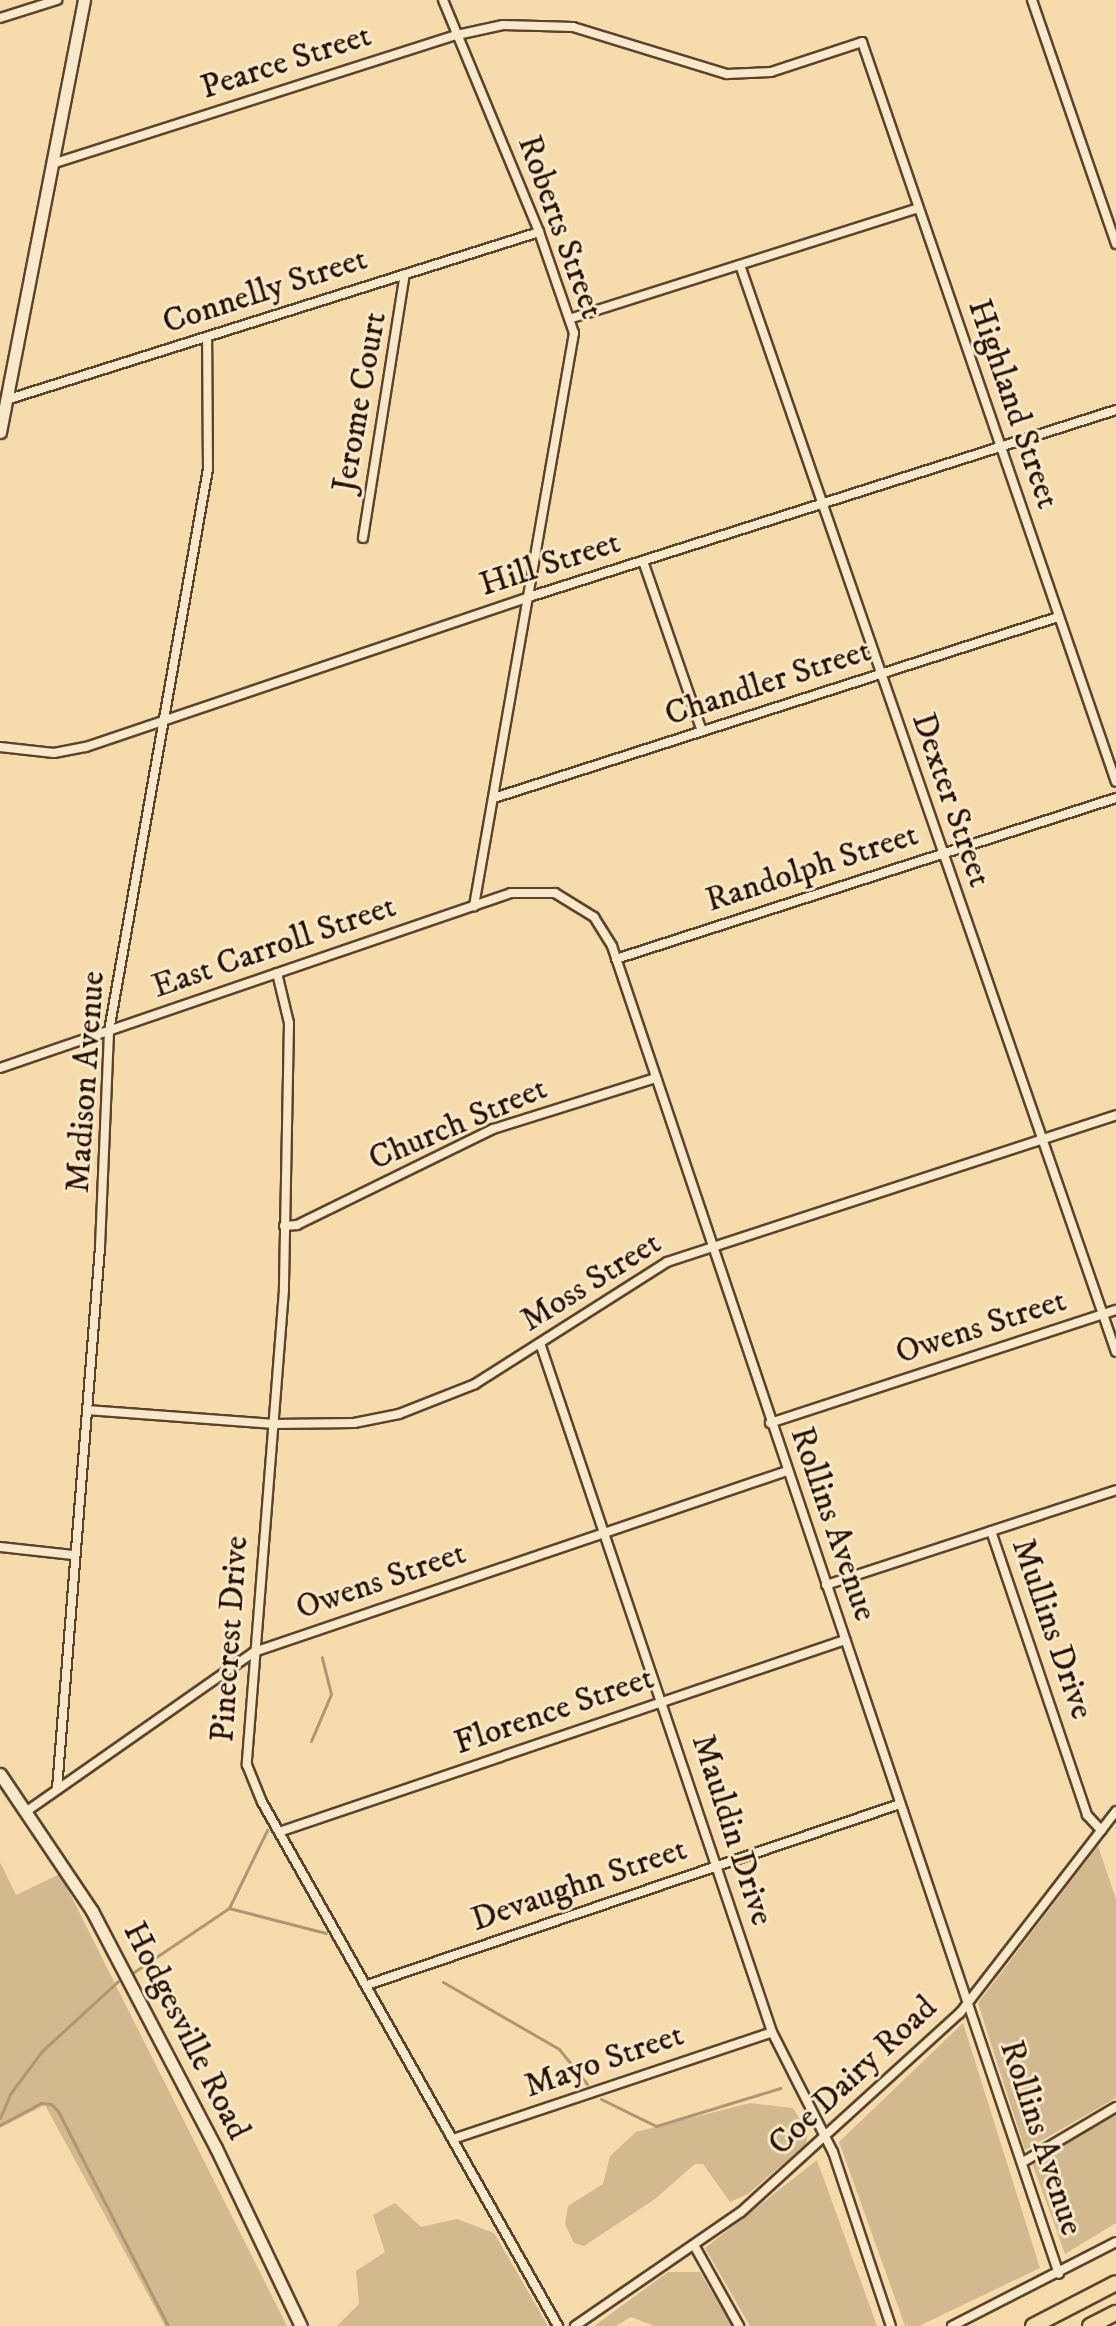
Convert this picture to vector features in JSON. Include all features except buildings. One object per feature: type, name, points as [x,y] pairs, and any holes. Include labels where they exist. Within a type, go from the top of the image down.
[{"type":"highway","points":[[1033,2326],[1116,2283]]},
{"type":"highway","points":[[1090,2326],[1116,2313]]},
{"type":"street","points":[[0,18],[57,0]]},
{"type":"street","points":[[0,432],[84,0]]},
{"type":"street","name":"Roberts Street","points":[[443,0],[572,318],[574,346],[474,906]]},
{"type":"street","points":[[1032,0],[1116,244]]},
{"type":"street","name":"Pearce Street","points":[[52,164],[457,35],[523,24],[573,27],[727,74],[771,72],[862,42]]},
{"type":"street","name":"Highland Street","points":[[862,42],[1116,782]]},
{"type":"street","points":[[572,318],[918,208]]},
{"type":"street","name":"Connelly Street","points":[[6,400],[539,232]]},
{"type":"street","name":"Dexter Street","points":[[740,265],[1116,1352]]},
{"type":"street","name":"Jerome Court","points":[[363,538],[405,274]]},
{"type":"street","name":"Madison Avenue","points":[[57,1789],[87,1410],[109,1031],[208,469],[207,337]]},
{"type":"street","name":"Hill Street","points":[[0,747],[69,752],[529,597],[1116,410]]},
{"type":"street","points":[[643,561],[702,731]]},
{"type":"street","name":"Chandler Street","points":[[494,798],[1058,617]]},
{"type":"street","name":"Randolph Street","points":[[616,959],[1116,798]]},
{"type":"street","name":"Rollins Avenue","points":[[474,906],[522,891],[565,897],[601,925],[616,959],[1059,2274]]},
{"type":"street","name":"East Carroll Street","points":[[0,1068],[474,906]]},
{"type":"street","name":"Pinecrest Drive","points":[[277,973],[289,1023],[284,1226],[274,1424],[247,1765],[279,1832],[558,2326]]},
{"type":"street","name":"Church Street","points":[[284,1226],[297,1225],[493,1129],[656,1078]]},
{"type":"street","name":"Moss Street","points":[[87,1410],[274,1424],[354,1423],[399,1414],[475,1384],[648,1271],[713,1246],[1116,1115]]},
{"type":"street","name":"Owens Street","points":[[770,1423],[1116,1310]]},
{"type":"street","name":"Mauldin Drive","points":[[540,1343],[772,2032],[826,2140],[891,2326]]},
{"type":"street","name":"Owens Street","points":[[27,1811],[254,1652],[787,1471]]},
{"type":"street","points":[[826,1585],[1116,1490]]},
{"type":"street","name":"Mullins Drive","points":[[991,1531],[1087,1815],[1101,1830]]},
{"type":"street","points":[[0,1547],[74,1555]]},
{"type":"street","name":"Florence Street","points":[[279,1832],[845,1640]]},
{"type":"street","name":"Hodgesville Road","points":[[0,1774],[27,1811],[118,1958],[301,2326]]},
{"type":"street","name":"Devaughn Street","points":[[367,1985],[900,1804]]},
{"type":"street","name":"Coe Dairy Road","points":[[575,2326],[694,2245],[826,2140],[969,2004],[1116,1811]]},
{"type":"street","name":"Mayo Street","points":[[453,2139],[772,2032]]},
{"type":"street","points":[[1023,2162],[1116,2107]]},
{"type":"street","points":[[952,2326],[1059,2274],[1116,2242]]},
{"type":"street","points":[[694,2245],[739,2326]]},
{"type":"shaded area","points":[[1098,1846],[1116,1899],[1116,2098],[1025,2150],[978,2003]]},
{"type":"shaded area","points":[[0,1862],[16,1895],[60,1874],[287,2326],[165,2326],[45,2105],[0,2128]]},
{"type":"shaded area","points":[[963,2023],[1040,2268],[919,2326],[905,2326],[839,2142]]},
{"type":"shaded area","points":[[750,2103],[793,2108],[808,2132],[806,2144],[748,2194],[730,2202],[703,2164],[695,2164],[655,2199],[584,2246],[574,2243],[565,2224],[568,2206],[603,2184],[610,2156],[636,2132]]},
{"type":"shaded area","points":[[1116,2114],[1116,2223],[1065,2254],[1032,2163]]},
{"type":"shaded area","points":[[817,2160],[877,2326],[750,2326],[705,2248]]},
{"type":"shaded area","points":[[395,2203],[421,2227],[457,2219],[494,2233],[548,2326],[337,2326],[359,2304],[356,2271],[385,2252],[373,2215]]},
{"type":"shaded area","points":[[668,2272],[700,2272],[732,2326],[654,2326],[631,2317],[616,2326],[594,2326]]},
{"type":"waterway","points":[[311,1741],[331,1694],[322,1657]]},
{"type":"waterway","points":[[229,1908],[267,1830]]},
{"type":"waterway","points":[[134,1972],[229,1908],[326,1933]]},
{"type":"waterway","points":[[0,2118],[10,2094],[42,2051],[118,1981]]},
{"type":"waterway","points":[[443,1982],[559,2049],[587,2084]]},
{"type":"waterway","points":[[601,2099],[656,2126],[780,2088]]},
{"type":"waterway","points":[[0,2125],[41,2103],[51,2104],[58,2111],[168,2326]]}]
